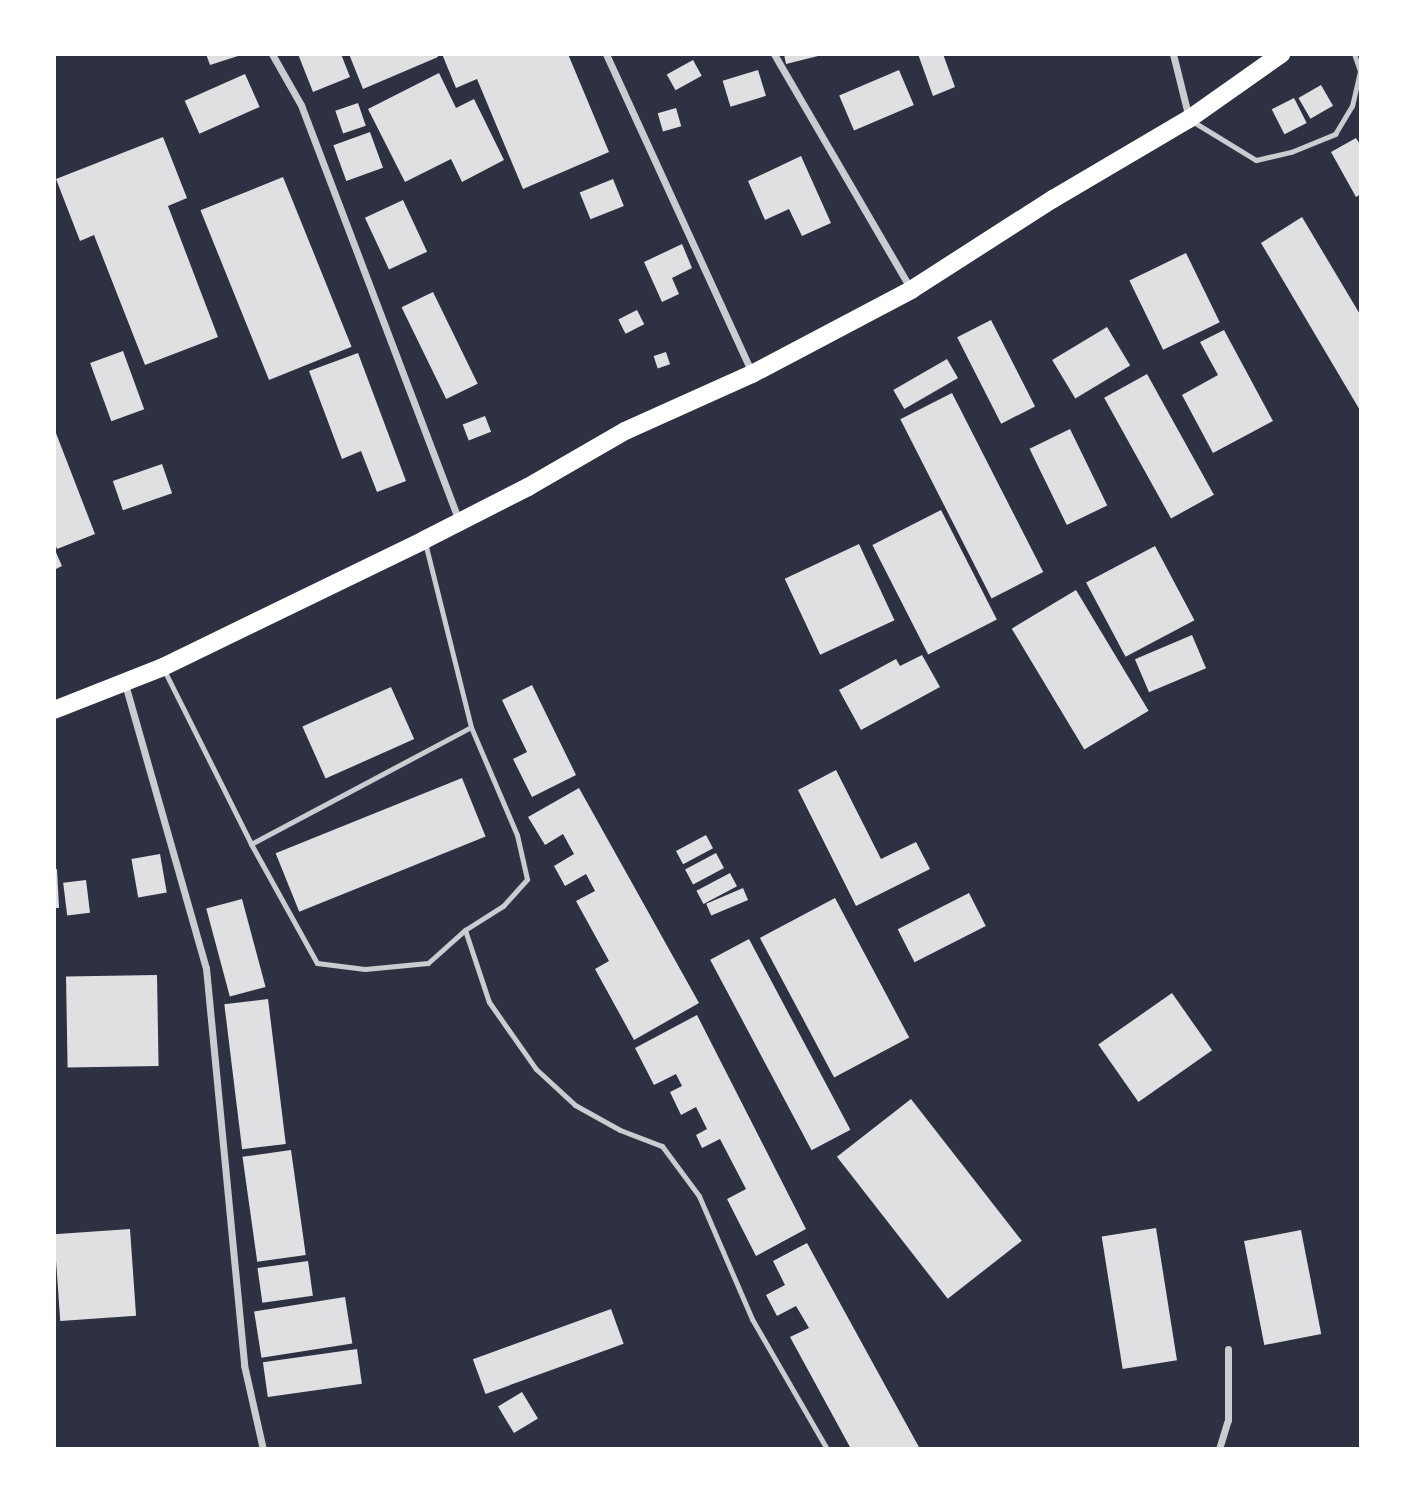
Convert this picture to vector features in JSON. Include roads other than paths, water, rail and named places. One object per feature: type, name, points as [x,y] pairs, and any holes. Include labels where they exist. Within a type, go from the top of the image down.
[{"type":"main road","points":[[54,710],[163,667],[424,540],[528,487],[625,431],[752,374],[911,290],[1053,199],[1189,119],[1281,54]]},
{"type":"street","points":[[272,54],[301,105],[460,521]]},
{"type":"street","points":[[606,54],[752,374]]},
{"type":"street","points":[[774,54],[911,290]]},
{"type":"street","points":[[1173,54],[1189,119]]},
{"type":"street","points":[[125,682],[206,968],[244,1365],[263,1449]]},
{"type":"street","points":[[1219,1449],[1228,1420],[1228,1349]]},
{"type":"lane","points":[[1189,119],[1256,160],[1292,152],[1335,134],[1352,106],[1360,71],[1354,54]]},
{"type":"lane","points":[[163,667],[251,844],[317,964],[365,969],[428,963],[465,930],[503,906],[527,880],[517,835],[471,726],[424,540]]},
{"type":"lane","points":[[251,844],[471,726]]},
{"type":"lane","points":[[465,930],[489,1002],[537,1069],[575,1105],[620,1130],[662,1146],[699,1196],[752,1319],[827,1449]]}]
